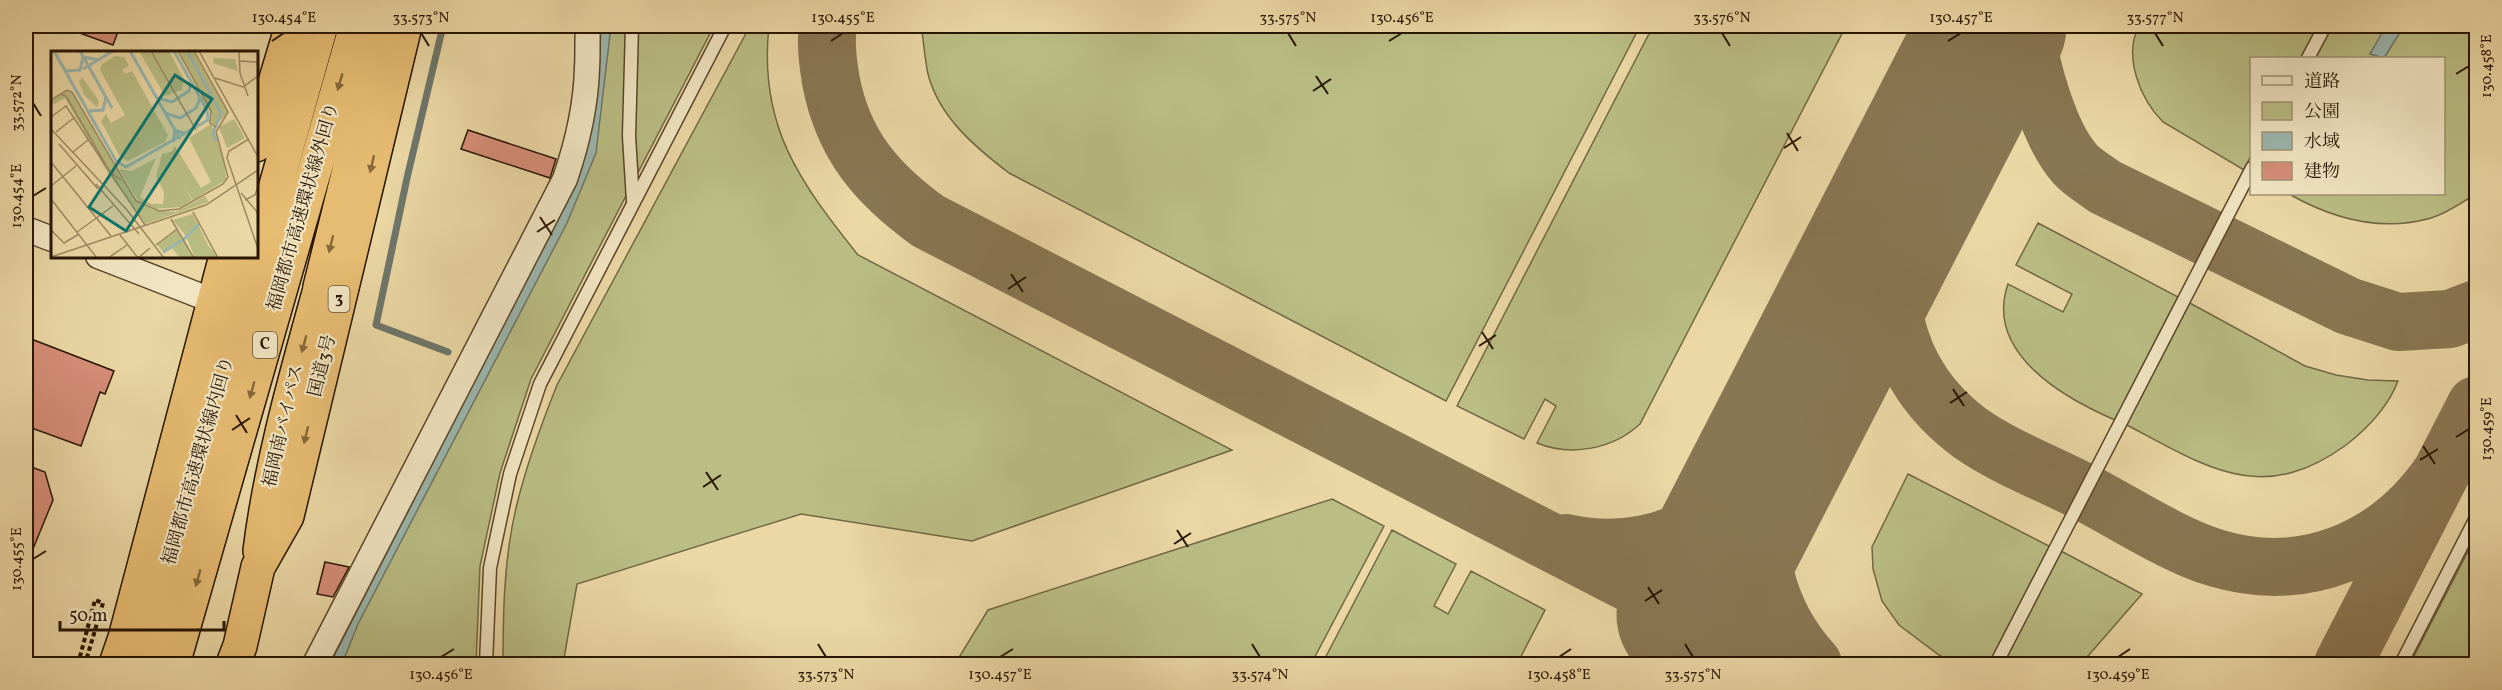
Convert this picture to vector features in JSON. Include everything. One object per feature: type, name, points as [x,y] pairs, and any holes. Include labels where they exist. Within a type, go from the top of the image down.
[{"type":"highway","points":[[258,138],[292,26]]},
{"type":"highway","points":[[258,205],[316,26]]},
{"type":"highway","points":[[258,217],[321,26]]},
{"type":"highway","name":"福岡都市高速環状線外回り","points":[[173,664],[356,26]]},
{"type":"highway","name":"福岡南バイパス","points":[[258,567],[265,507],[291,393],[385,26]]},
{"type":"highway","name":"国道3号","points":[[233,664],[240,646],[258,567],[287,516],[405,26]]},
{"type":"highway","points":[[127,656],[216,302],[244,258]]},
{"type":"highway","points":[[127,656],[188,459],[245,258]]},
{"type":"street","points":[[315,664],[565,178],[574,153],[580,123],[587,70],[588,26]]},
{"type":"street","points":[[26,229],[51,239]]},
{"type":"street","points":[[103,258],[216,302]]},
{"type":"lane","points":[[632,26],[629,136],[634,202]]},
{"type":"lane","points":[[486,664],[490,568],[510,474],[540,384],[725,26]]},
{"type":"lane","points":[[2309,57],[2325,26]]},
{"type":"lane","points":[[1996,664],[2250,172]]},
{"type":"lane","points":[[2402,664],[2476,518]]},
{"type":"path","points":[[78,664],[95,600],[103,603],[85,664]]},
{"type":"path","points":[[60,664],[61,662],[69,664]]},
{"type":"green space","points":[[598,26],[714,26],[531,379],[500,473],[480,566],[476,664],[327,664],[557,219]]},
{"type":"green space","points":[[750,26],[769,26],[767,61],[770,93],[787,150],[818,202],[858,255],[1232,450],[972,541],[801,514],[577,584],[563,664],[503,664],[505,586],[512,527],[524,477],[551,400]]},
{"type":"green space","points":[[923,26],[1640,26],[1446,401],[1009,173],[971,142],[941,104],[928,74]]},
{"type":"green space","points":[[1653,26],[1846,26],[1640,424],[1629,433],[1605,445],[1577,450],[1550,447],[1537,443],[1556,406],[1545,399],[1524,439],[1457,406]]},
{"type":"green space","points":[[2139,26],[2318,26],[2302,57],[2250,57],[2250,157],[2244,170],[2163,122],[2155,113],[2147,102],[2136,77],[2133,63],[2134,38]]},
{"type":"green space","points":[[2330,26],[2476,26],[2476,194],[2437,216],[2394,224],[2358,221],[2340,216],[2291,195],[2445,195],[2445,57],[2314,57]]},
{"type":"green space","points":[[2038,223],[2178,297],[2115,420],[2073,399],[2033,370],[2018,352],[2007,331],[2004,309],[2008,284],[2063,312],[2072,294],[2016,265]]},
{"type":"green space","points":[[2188,302],[2305,366],[2336,375],[2368,380],[2398,381],[2394,391],[2369,424],[2346,445],[2315,464],[2287,474],[2260,477],[2234,474],[2181,454],[2125,424]]},
{"type":"green space","points":[[1908,474],[2051,547],[1989,664],[1957,664],[1939,655],[1899,625],[1882,601],[1873,569],[1872,547]]},
{"type":"green space","points":[[1332,499],[1384,526],[1311,664],[955,664],[988,610]]},
{"type":"green space","points":[[1392,530],[1456,564],[1434,606],[1448,614],[1471,571],[1545,610],[1517,664],[1322,664]]},
{"type":"green space","points":[[2476,536],[2476,664],[2410,664]]},
{"type":"green space","points":[[2061,551],[2142,594],[2081,664],[2003,664]]},
{"type":"water","points":[[598,26],[611,26],[596,153],[567,223],[358,624],[342,664],[330,664],[557,219]]},
{"type":"water","points":[[2386,26],[2404,26],[2385,57],[2370,54]]},
{"type":"building","points":[[67,26],[120,26],[113,45],[66,28]]},
{"type":"building","points":[[468,130],[556,159],[550,178],[461,149]]},
{"type":"building","points":[[26,337],[114,371],[105,394],[100,392],[81,446],[26,426]]},
{"type":"building","points":[[26,465],[45,472],[53,500],[26,566]]},
{"type":"building","points":[[325,562],[349,567],[333,597],[317,594]]},
{"type":"waterway","points":[[443,26],[407,178],[376,325],[448,352]]},
{"type":"taxiway","points":[[828,26],[827,46],[831,81],[844,125],[865,161],[878,177],[893,193],[928,221],[1787,664]]},
{"type":"taxiway","points":[[2026,26],[2036,79],[2057,136],[2075,164],[2105,187],[2348,306],[2398,322],[2450,319],[2476,309]]},
{"type":"taxiway","points":[[1909,189],[1898,223],[1892,256],[1891,289],[1896,322],[1906,353],[1921,382],[1943,409],[1970,433],[1997,450],[2086,493],[2200,553],[2249,565],[2282,567],[2313,563],[2343,554],[2371,540],[2397,522],[2441,473]]},
{"type":"taxiway","points":[[2343,664],[2476,405]]},
{"type":"taxiway","points":[[1765,468],[1759,521],[1760,547],[1765,572],[1782,620],[1796,643],[1813,664]]},
{"type":"taxiway","points":[[1566,543],[1595,547],[1623,547],[1650,543],[1676,535],[1724,508],[1765,468]]},
{"type":"runway","points":[[1690,615],[1993,26]]}]
